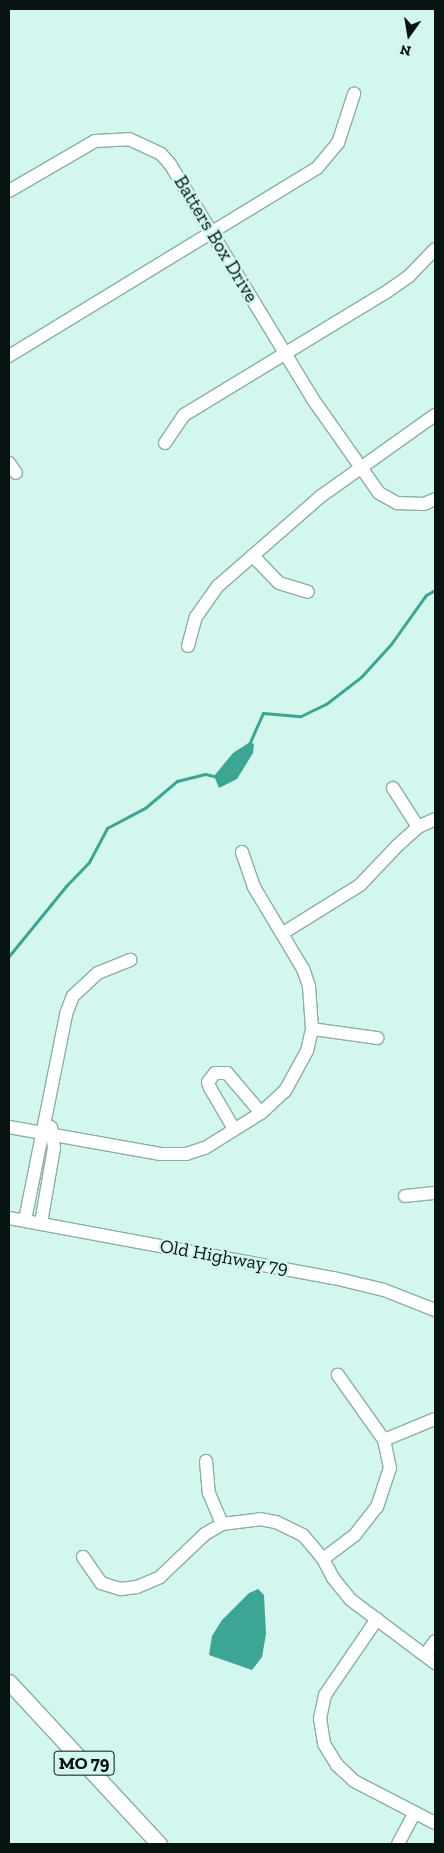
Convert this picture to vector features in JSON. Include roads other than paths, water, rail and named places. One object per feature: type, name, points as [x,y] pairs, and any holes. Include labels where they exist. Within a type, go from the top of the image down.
[{"type":"main road","name":"MO 79","points":[[9,1682],[159,1844]]},
{"type":"street","points":[[9,356],[299,180],[328,157],[338,143],[354,94]]},
{"type":"street","name":"Batters Box Drive","points":[[9,191],[94,141],[129,139],[145,144],[170,164],[285,354],[379,493],[397,503],[424,504],[435,499]]},
{"type":"street","points":[[165,443],[184,415],[409,276],[435,249]]},
{"type":"street","points":[[188,646],[196,617],[206,600],[253,556],[320,497],[435,415]]},
{"type":"street","points":[[253,556],[278,583],[308,592]]},
{"type":"street","points":[[393,788],[418,827]]},
{"type":"street","points":[[283,933],[360,885],[418,827],[435,819]]},
{"type":"street","points":[[9,1127],[173,1156],[205,1148],[261,1113],[294,1078],[307,1051],[312,1029],[309,986],[303,969],[283,933],[254,888],[242,852]]},
{"type":"street","points":[[25,1220],[47,1134],[48,1114],[66,1014],[72,996],[98,973],[130,960]]},
{"type":"street","points":[[312,1029],[377,1038]]},
{"type":"street","points":[[234,1129],[210,1088],[208,1082],[215,1073],[227,1073],[261,1113]]},
{"type":"street","points":[[41,1223],[54,1148],[47,1134]]},
{"type":"street","points":[[404,1196],[435,1193]]},
{"type":"street","name":"Old Highway 79","points":[[9,1218],[334,1278],[384,1290],[435,1310]]},
{"type":"street","points":[[324,1559],[354,1536],[382,1498],[390,1468],[384,1440],[338,1375]]},
{"type":"street","points":[[384,1440],[435,1419]]},
{"type":"street","points":[[206,1461],[209,1493],[222,1524]]},
{"type":"street","points":[[83,1557],[102,1583],[115,1588],[137,1587],[160,1577],[205,1534],[222,1524],[260,1519],[276,1522],[303,1535],[324,1559],[343,1592],[430,1659],[435,1641]]},
{"type":"street","points":[[377,1619],[329,1688],[322,1705],[321,1730],[330,1756],[344,1773],[414,1814],[435,1823]]},
{"type":"street","points":[[398,1844],[414,1814]]},
{"type":"waterway","points":[[250,742],[263,713],[301,716],[326,704],[361,677],[391,644],[426,595],[435,590]]},
{"type":"waterway","points":[[9,956],[66,886],[89,862],[107,828],[145,808],[177,781],[205,774],[214,776]]}]
